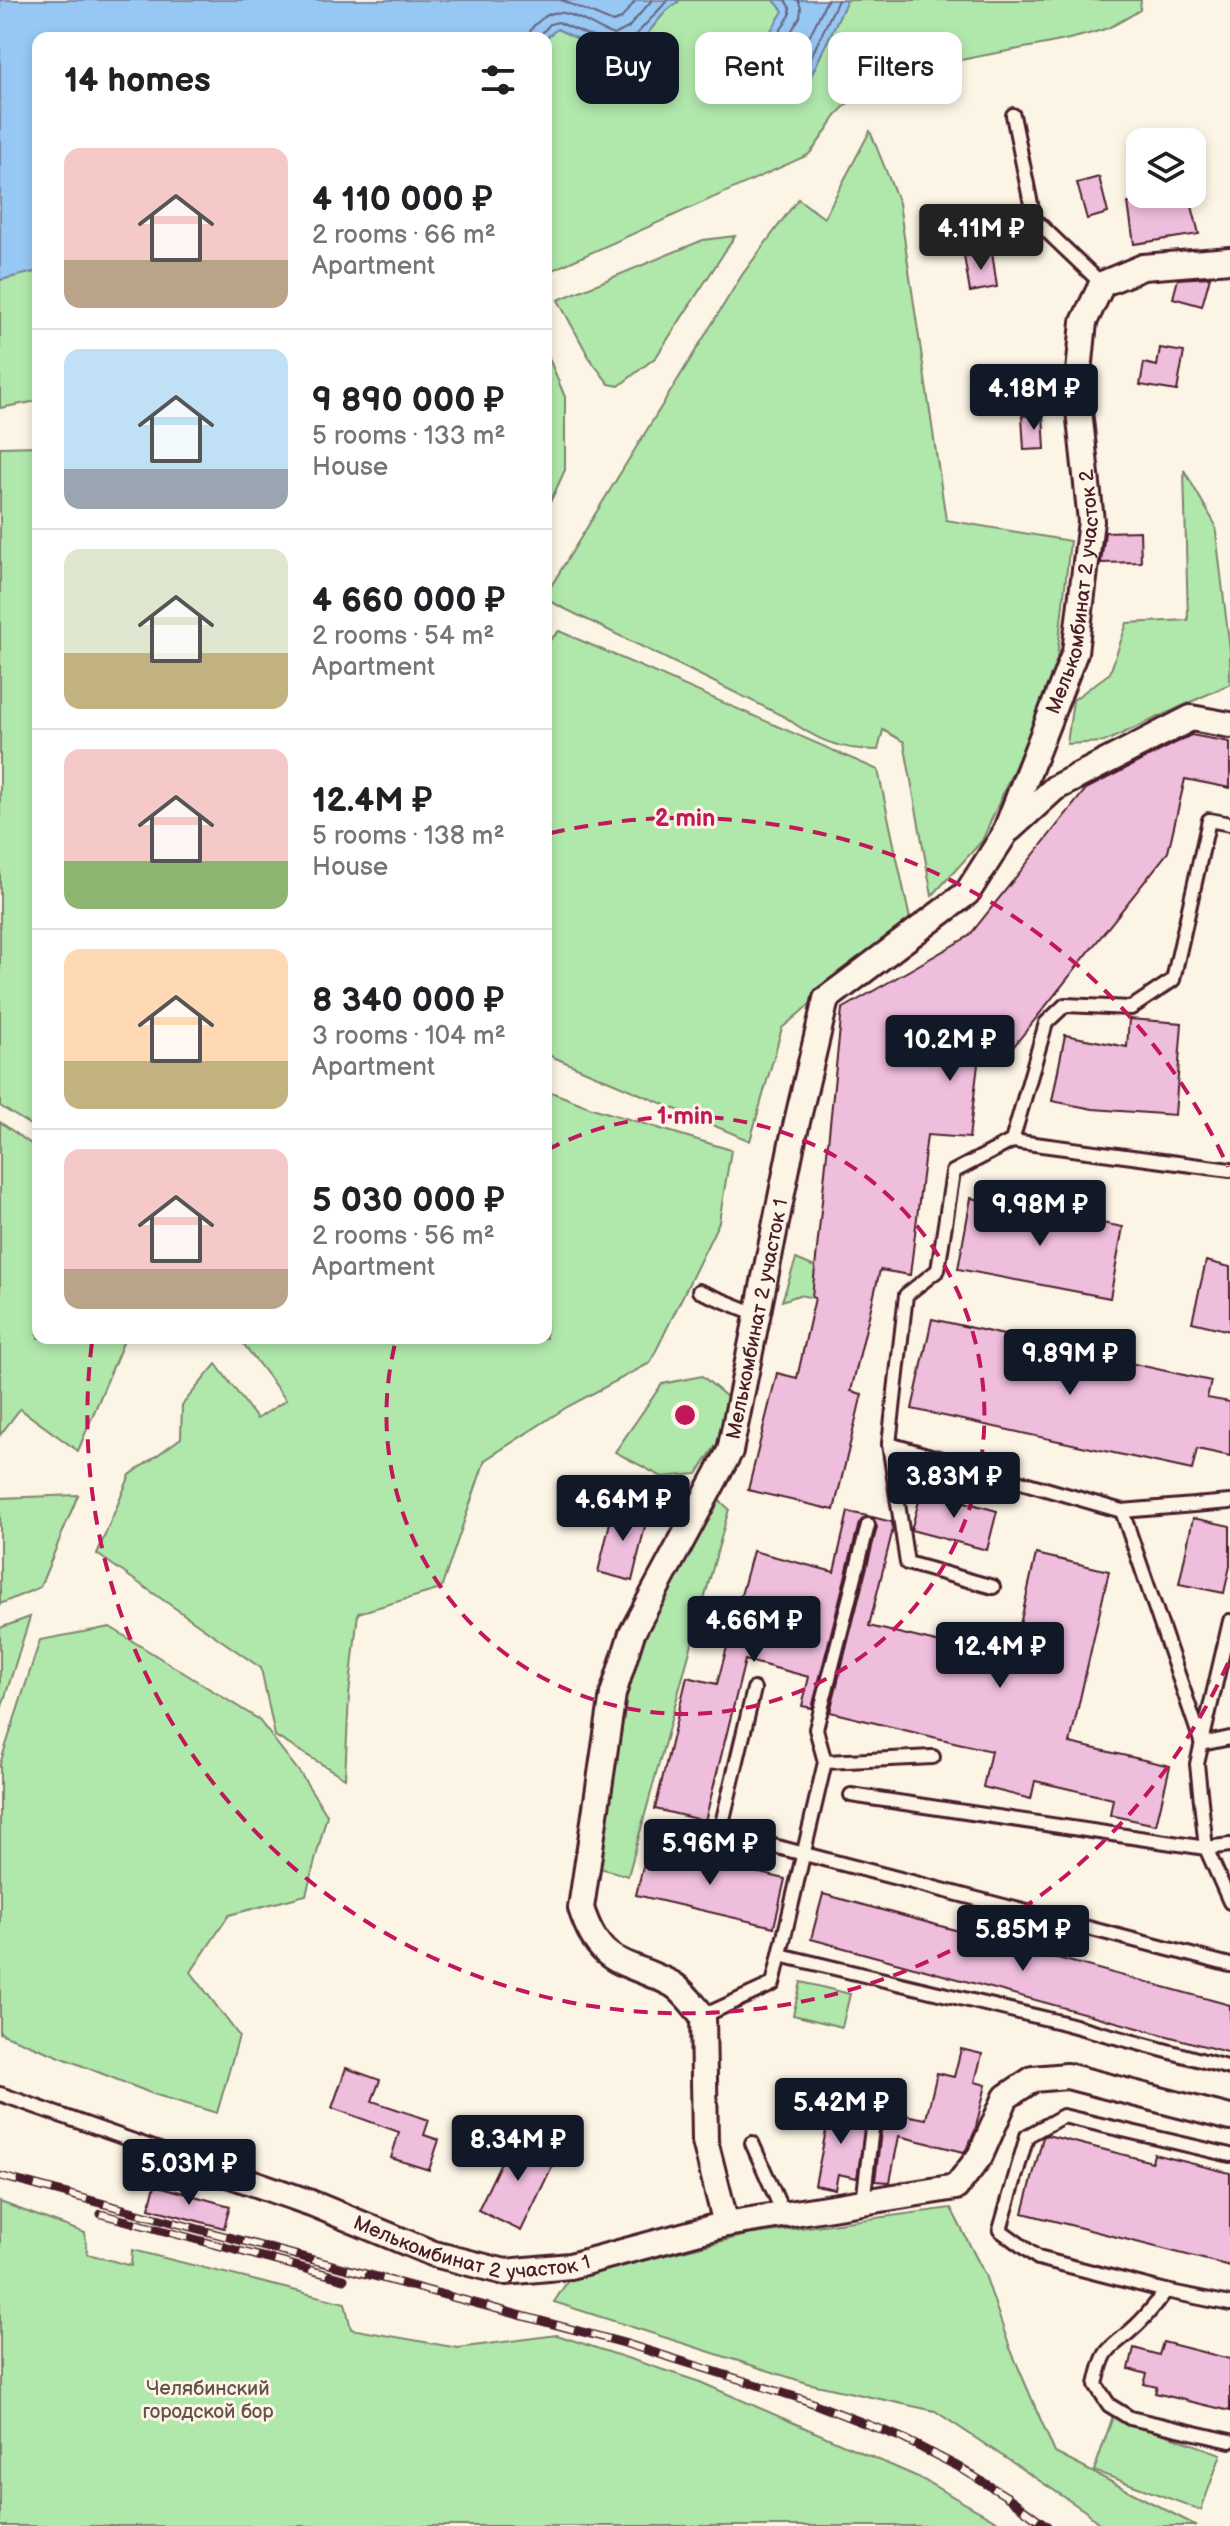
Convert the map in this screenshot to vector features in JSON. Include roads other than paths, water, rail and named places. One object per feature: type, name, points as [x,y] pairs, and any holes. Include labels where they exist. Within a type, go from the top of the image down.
[{"type":"street","points":[[1102,284],[1143,267],[1230,260]]},
{"type":"street","name":"Мелькомбинат 2 участок 2","points":[[1004,835],[1075,652],[1091,521],[1077,392],[1084,322],[1102,284]]},
{"type":"street","points":[[1004,835],[1055,788],[1191,718],[1230,725]]},
{"type":"street","name":"Мелькомбинат 2 участок 1","points":[[703,2016],[675,1986],[624,1965],[603,1951],[588,1930],[581,1908],[613,1694],[632,1633],[730,1451],[792,1143],[826,999],[967,893],[1004,835]]},
{"type":"street","points":[[703,2016],[705,2141],[726,2224]]},
{"type":"street","name":"Мелькомбинат 2 участок 1","points":[[222,2172],[311,2203],[434,2254],[505,2272],[570,2266],[726,2224],[956,2187],[980,2156],[1006,2097],[1033,2079],[1067,2076],[1230,2118]]},
{"type":"lane","points":[[1013,115],[1034,219],[1102,284]]},
{"type":"lane","points":[[1012,1141],[1046,1023],[1065,1005],[1131,1008],[1173,980],[1209,820],[1230,824]]},
{"type":"lane","points":[[993,1587],[907,1563],[889,1444],[906,1295],[938,1270],[953,1172],[1012,1141],[1230,1170]]},
{"type":"lane","points":[[699,1291],[759,1315]]},
{"type":"lane","points":[[889,1444],[1122,1511],[1230,1502]]},
{"type":"lane","points":[[1122,1511],[1202,1744]]},
{"type":"lane","points":[[703,2016],[773,1984],[825,1762],[816,1729],[868,1525]]},
{"type":"lane","points":[[1230,1621],[1197,1764],[1206,1848],[1230,1902]]},
{"type":"lane","points":[[754,1689],[720,1832],[1230,1965]]},
{"type":"lane","points":[[1202,1744],[1230,1738]]},
{"type":"lane","points":[[825,1762],[933,1757]]},
{"type":"lane","points":[[851,1795],[1206,1848],[1230,1845]]},
{"type":"lane","points":[[780,1955],[1060,2022],[1230,2068]]},
{"type":"lane","points":[[0,2094],[222,2172]]},
{"type":"lane","points":[[863,2202],[873,2120],[892,2095]]},
{"type":"lane","points":[[1230,2155],[1063,2116],[1027,2136],[1000,2230],[1038,2258],[1230,2304]]},
{"type":"lane","points":[[752,2143],[784,2215]]},
{"type":"lane","points":[[1166,2291],[1137,2326],[1110,2345],[1101,2362],[1096,2385],[1109,2405],[1130,2418],[1230,2441]]},
{"type":"water","points":[[0,0],[680,0],[649,32],[576,32],[576,38],[557,29],[552,33],[32,32],[32,272],[0,280]]},
{"type":"water","points":[[774,0],[847,0],[832,32],[828,32],[828,40],[812,73],[812,32],[770,32],[783,11]]},
{"type":"railway","points":[[0,2176],[624,2343],[802,2399],[900,2437],[957,2466],[1047,2526]]},
{"type":"railway","points":[[101,2214],[344,2279]]},
{"type":"park label","name":"Челябинский городской бор","points":[[208,2400]]}]
